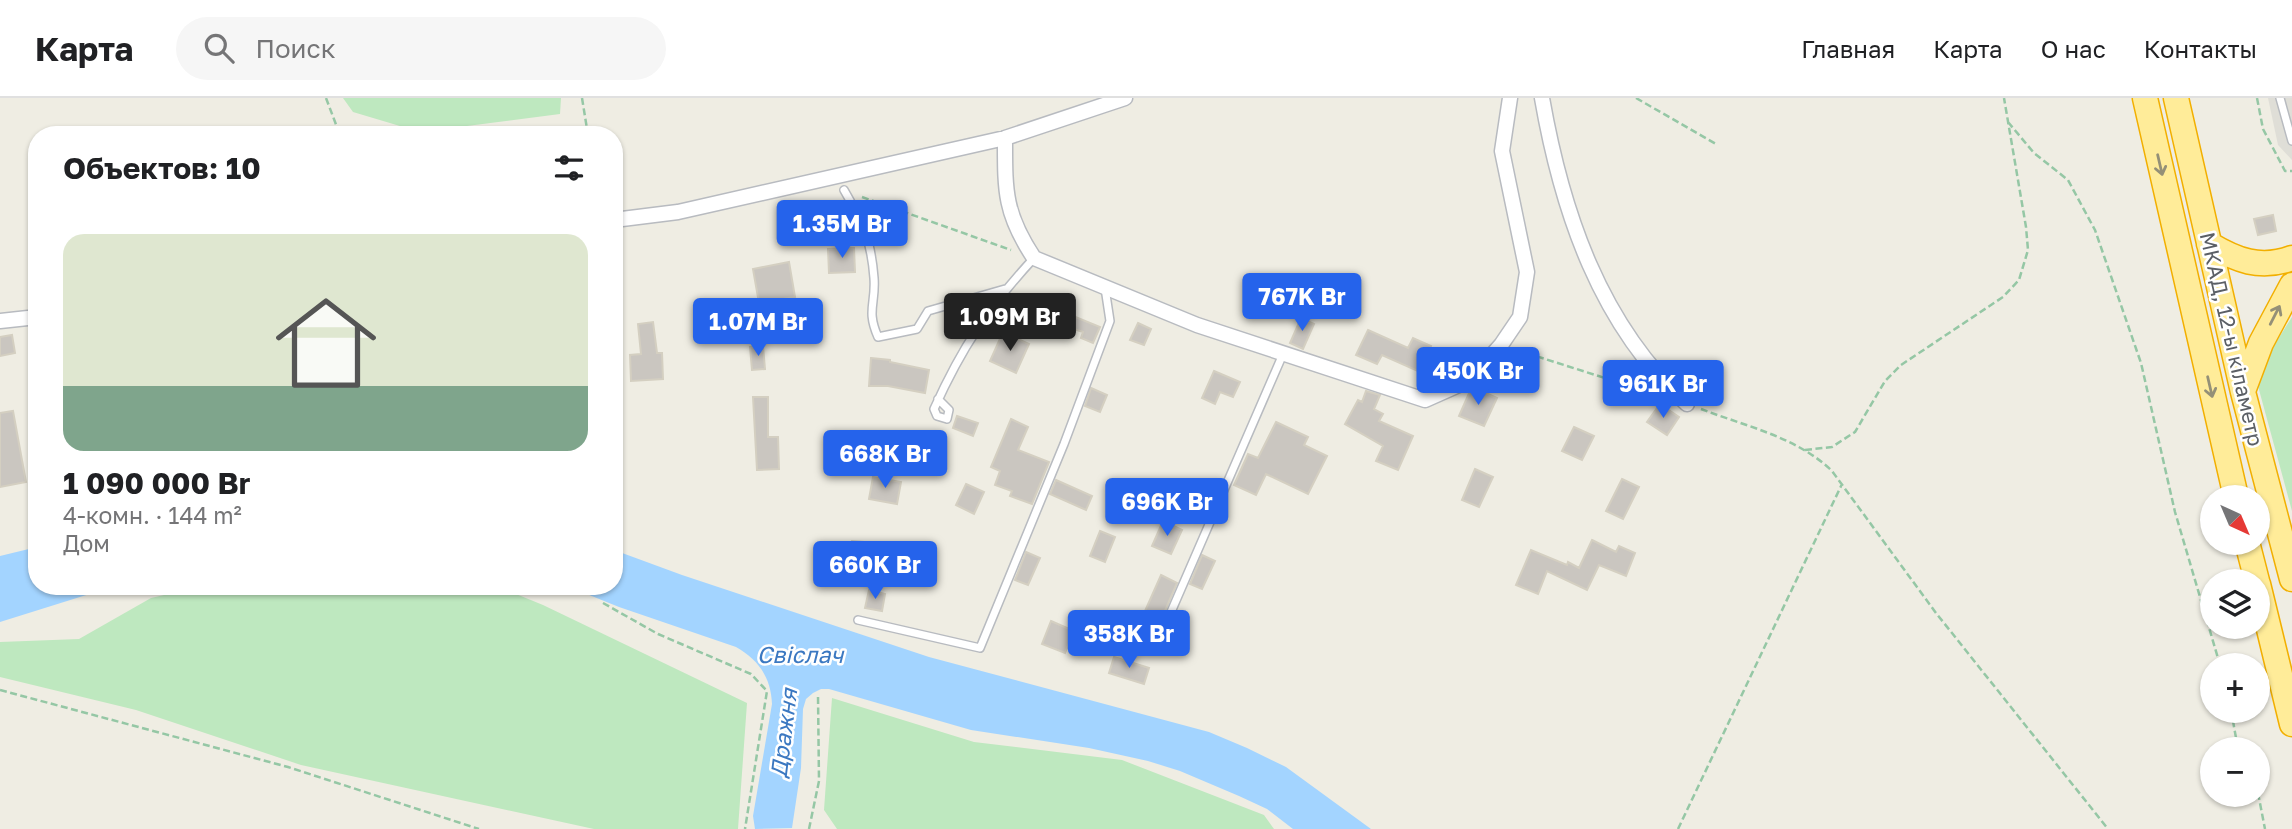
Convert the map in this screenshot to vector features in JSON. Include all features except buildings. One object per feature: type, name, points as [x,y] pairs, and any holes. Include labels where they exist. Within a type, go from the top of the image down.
[{"type":"highway","name":"МКАД, 12-ы кіламетр","points":[[2145,98],[2233,485]]},
{"type":"highway","name":"МКАД, 12-ы кіламетр","points":[[2176,98],[2243,392],[2292,579]]},
{"type":"highway","points":[[2209,244],[2234,259],[2259,264],[2292,258]]},
{"type":"highway","points":[[2243,392],[2261,343],[2292,285]]},
{"type":"highway","points":[[2270,635],[2292,724]]},
{"type":"street","points":[[623,219],[678,212],[1005,138],[1125,98]]},
{"type":"street","points":[[1005,138],[1005,180],[1010,214],[1020,238],[1034,258],[1197,325],[1424,400],[1470,380],[1501,345],[1520,317],[1527,272],[1502,151],[1510,98]]},
{"type":"street","points":[[1542,98],[1550,142],[1571,219],[1596,282],[1635,347],[1687,404]]},
{"type":"street","points":[[0,321],[28,318]]},
{"type":"lane","points":[[2280,98],[2292,141]]},
{"type":"lane","points":[[844,190],[863,224],[871,252],[874,282],[871,320],[878,337],[917,329],[928,311],[1005,289]]},
{"type":"lane","points":[[938,399],[966,344],[1005,289],[1034,258]]},
{"type":"lane","points":[[858,620],[980,648],[1064,444],[1111,321],[1105,287]]},
{"type":"lane","points":[[1161,635],[1284,353]]},
{"type":"path","points":[[326,98],[337,126]]},
{"type":"path","points":[[582,98],[587,126]]},
{"type":"path","points":[[1636,98],[1716,144]]},
{"type":"path","points":[[1805,450],[1832,447],[1855,432],[1885,381],[1900,365],[2003,297],[2019,279],[2028,250],[2004,98]]},
{"type":"path","points":[[2257,98],[2263,129],[2285,171],[2292,171]]},
{"type":"path","points":[[2008,122],[2034,153],[2068,180],[2095,230],[2141,363],[2175,512],[2216,653]]},
{"type":"path","points":[[844,190],[1034,258]]},
{"type":"path","points":[[1678,829],[1842,484],[1936,613],[2108,829]]},
{"type":"path","points":[[603,603],[658,634],[751,674],[767,691],[746,829]]},
{"type":"path","points":[[0,690],[288,767],[480,829]]},
{"type":"path","points":[[810,829],[819,781],[818,696]]},
{"type":"path","points":[[2261,807],[2265,829]]},
{"type":"shaded area","points":[[2268,98],[2292,98],[2292,160],[2278,145]]},
{"type":"green space","points":[[343,98],[561,98],[560,114],[467,126],[400,126],[353,112]]},
{"type":"green space","points":[[2292,317],[2292,511],[2258,386],[2258,371]]},
{"type":"green space","points":[[164,595],[518,595],[747,703],[738,829],[594,829],[301,765],[136,710],[0,677],[0,642],[79,639],[151,598]]},
{"type":"green space","points":[[832,698],[974,742],[1122,760],[1264,815],[1274,829],[837,829],[824,810]]},
{"type":"water","points":[[28,549],[28,595],[86,595],[0,622],[0,556]]},
{"type":"water","name":"Свіслач","points":[[623,553],[929,657],[1209,732],[1286,767],[1371,829],[1293,829],[1267,809],[1180,771],[1148,761],[1089,748],[971,730],[829,689],[821,689],[806,699],[803,709],[801,768],[792,828],[755,829],[753,816],[772,704],[769,686],[762,671],[736,647],[589,595],[623,595]]},
{"type":"water label","name":"Дражня","points":[[783,733]]}]
